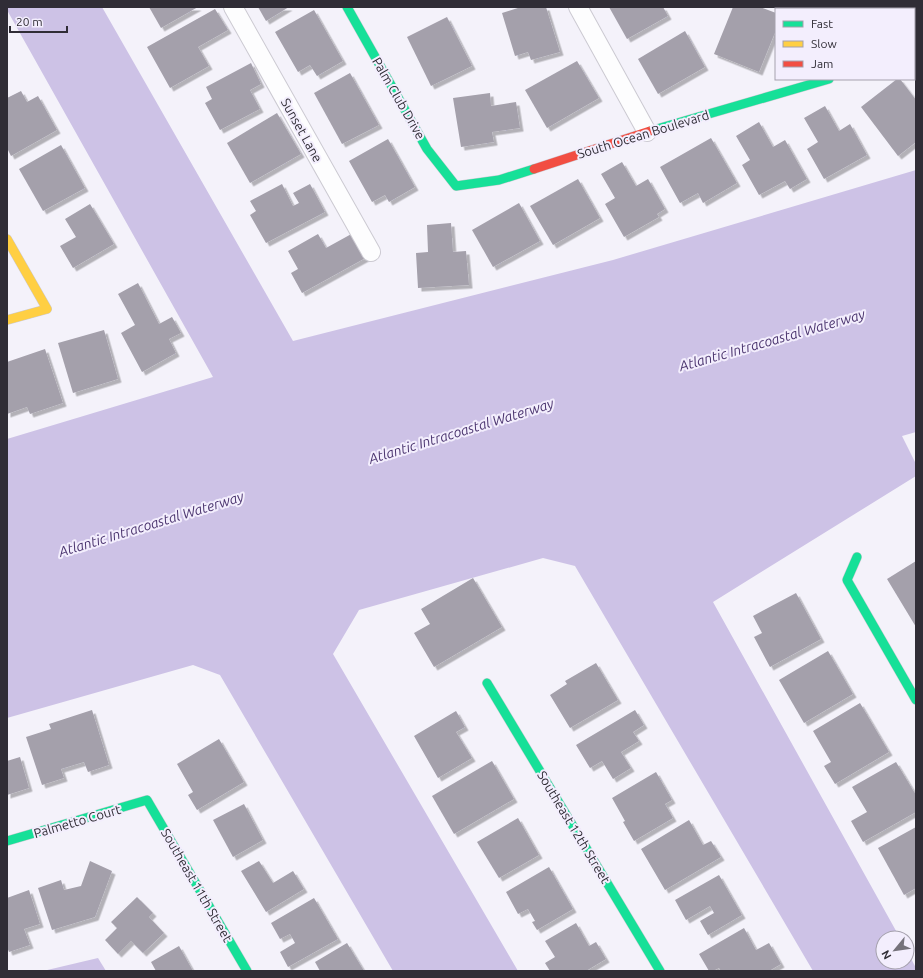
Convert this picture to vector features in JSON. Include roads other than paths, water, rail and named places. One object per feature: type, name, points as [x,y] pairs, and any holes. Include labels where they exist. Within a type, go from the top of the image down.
[{"type":"street","name":"Sunset Lane","points":[[233,7],[371,252]]},
{"type":"street","name":"Palm Club Drive","points":[[347,7],[427,149],[456,186]]},
{"type":"street","points":[[578,7],[646,132]]},
{"type":"street","name":"South Ocean Boulevard","points":[[456,186],[498,180],[646,132],[826,80]]},
{"type":"street","points":[[7,239],[47,309],[7,320]]},
{"type":"street","points":[[857,557],[847,580],[916,700]]},
{"type":"street","name":"Southeast 12th Street","points":[[487,683],[660,971]]},
{"type":"street","name":"Palmetto Court","points":[[7,841],[147,800]]},
{"type":"street","name":"Southeast 11th Street","points":[[147,800],[247,971]]},
{"type":"water","name":"Atlantic Intracoastal Waterway","points":[[7,7],[102,7],[293,341],[613,260],[916,170],[916,432],[902,436],[916,464],[916,476],[713,602],[896,930],[875,930],[875,970],[915,970],[915,966],[916,971],[813,971],[575,566],[543,558],[359,610],[333,654],[518,971],[393,971],[220,675],[193,665],[7,718],[7,439],[213,377],[7,10]]},
{"type":"water","points":[[98,958],[106,971],[43,971]]}]
